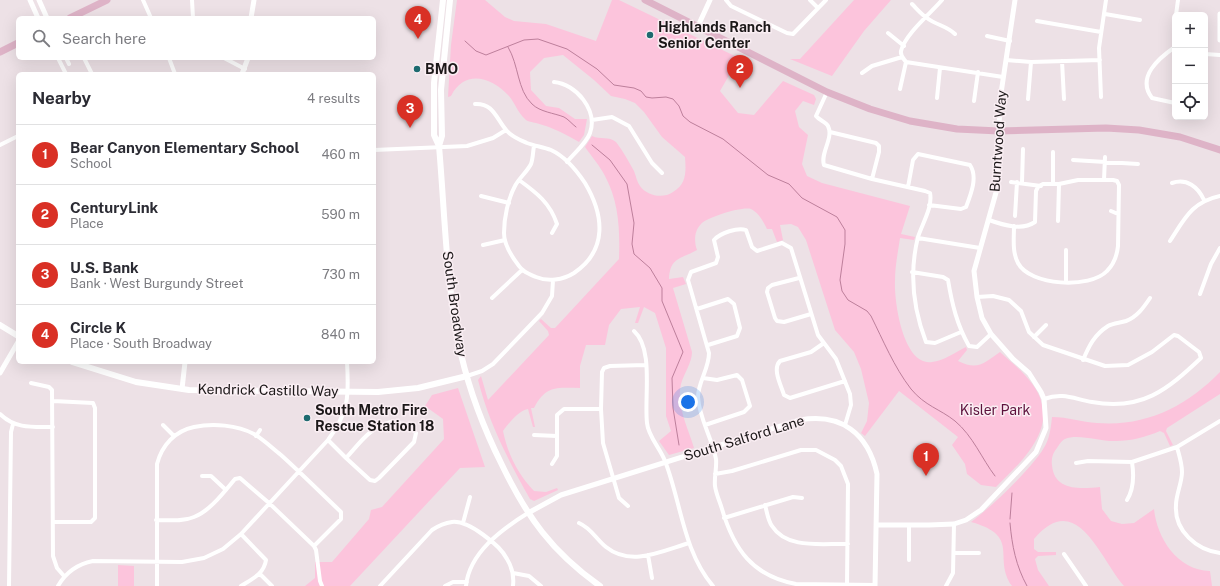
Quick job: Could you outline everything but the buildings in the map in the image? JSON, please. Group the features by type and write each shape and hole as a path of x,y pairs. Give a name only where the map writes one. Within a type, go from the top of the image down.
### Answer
{"main road":[{"path":"74,16 107,0"},
{"name":"South Broadway","path":"443,0 434,83 434,135 439,146 453,308 467,376 485,431 528,513 558,552 600,586"},
{"name":"South Broadway","path":"439,146 442,136 441,90 450,0"},
{"path":"645,0 827,92 870,109 910,121 957,129 999,131 1122,128 1180,137 1219,147"},
{"path":"0,52 16,44"},
{"path":"0,325 16,335"},
{"name":"Kendrick Castillo Way","path":"78,364 136,382 182,389 348,391 405,390 467,376"}],"street":[{"path":"30,0 37,16"},
{"path":"38,0 46,16"},
{"path":"142,0 150,16"},
{"path":"192,0 193,16"},
{"path":"249,0 252,6"},
{"path":"252,16 252,6 254,0"},
{"path":"698,26 710,0"},
{"path":"726,0 731,6 787,33 793,34 799,30 826,0"},
{"path":"810,0 818,8"},
{"path":"900,89 906,62 901,52 909,36 942,0"},
{"name":"Burntwood Way","path":"877,525 954,524 966,520 981,510 1036,452 1046,428 1044,399 1029,373 1010,356 992,334 982,318 977,297 974,271 997,189 1000,100 1015,0"},
{"path":"1101,97 1101,32 1106,0"},
{"path":"1176,12 1178,0"},
{"path":"912,4 926,18 939,25 949,28 955,34"},
{"path":"1105,14 1140,20"},
{"path":"1220,14 1220,40"},
{"path":"1037,21 1101,32"},
{"path":"888,33 904,46"},
{"path":"987,36 1010,41"},
{"path":"1172,102 1152,98 1148,94 1148,79 1153,65 1158,59 1174,48"},
{"path":"1208,54 1220,55"},
{"path":"862,73 872,66 902,56"},
{"path":"59,60 65,72"},
{"path":"67,60 69,64"},
{"path":"85,60 91,72"},
{"path":"170,60 174,72"},
{"path":"227,60 244,71 247,60"},
{"path":"1006,60 1031,62 1100,60"},
{"path":"1062,61 1064,99"},
{"path":"906,62 1003,77"},
{"path":"1028,99 1031,62"},
{"path":"937,98 940,68"},
{"path":"974,101 978,72"},
{"path":"554,82 565,83 576,91 589,110 592,120 590,132 587,138 567,162"},
{"path":"827,92 816,116 828,125 830,132 822,160 824,165 872,180 908,187 930,194 929,205 918,238 912,272 915,306 926,342 930,344 935,343 961,332"},
{"path":"474,104 482,104 492,108 506,130 518,139 534,146 551,150 567,162 579,174 593,197 599,216 600,236 595,254 585,266 569,276 553,280 540,278 522,270 511,255 504,240 505,218 509,203 515,187 531,164 534,146"},
{"path":"592,120 612,118 628,126 652,163 662,174"},
{"path":"376,150 474,144 493,138 506,130"},
{"path":"830,132 876,143 879,146 879,152 872,180"},
{"path":"0,144 16,137"},
{"path":"1022,182 1023,149"},
{"path":"1053,152 1053,184"},
{"path":"908,187 913,160 918,154 970,164 974,170 973,186 966,207 961,209 929,205"},
{"path":"1073,160 1105,159 1138,164"},
{"path":"1104,180 1105,159"},
{"path":"519,180 542,197 553,212 557,224 552,233"},
{"path":"1011,182 1022,182 1041,186 1078,180 1117,181 1118,246 1113,264 1107,272 1086,282 1048,281 1034,278 1024,271 1015,261 1014,226"},
{"path":"1172,183 1178,180 1186,182 1199,191 1204,200"},
{"path":"1015,216 1017,182"},
{"path":"1058,221 1059,184"},
{"path":"989,220 1014,226 1029,226 1035,222 1036,191 1041,186"},
{"path":"481,196 509,203"},
{"path":"1170,241 1186,216 1204,200 1220,196"},
{"path":"1111,212 1118,214"},
{"path":"845,426 851,405 845,381 836,359 818,335 799,278 791,248 785,243 757,251 752,247 746,230 742,228 718,235 714,240 718,257 716,263 688,275 688,280 708,345 709,362 699,389 698,398 716,459 715,486 724,518 735,544 748,560 766,574 784,582 796,584 875,586"},
{"path":"918,238 980,248"},
{"path":"483,245 504,240"},
{"path":"1200,294 1211,264 1220,248"},
{"path":"1066,250 1066,282"},
{"path":"492,298 522,270"},
{"path":"912,272 943,277 948,280 953,307 961,332 969,346 974,348 992,334"},
{"path":"799,278 772,285 768,288 767,292 775,318 777,321 784,322 811,314"},
{"path":"467,376 482,371 493,364 542,313 552,296 553,280"},
{"path":"977,297 994,296 1009,300 1021,311 1029,332 1043,345 1083,360 1105,366 1128,365 1152,352 1174,335 1178,336 1200,352 1200,358 1175,383 1147,399 1131,404 1114,405 1093,403 1064,395 1055,395 1044,399"},
{"path":"1083,360 1090,344 1104,329 1109,325 1127,321 1135,316 1150,298"},
{"path":"697,309 728,299 734,304 740,328 736,336 708,345"},
{"path":"1034,337 1046,325"},
{"path":"1100,325 1104,329"},
{"path":"634,331 640,337 645,350 647,424 666,462 689,542 708,580 713,586"},
{"path":"824,343 811,352 780,361 777,364 776,370 784,395 790,398 845,381"},
{"path":"0,373 16,345"},
{"path":"182,389 185,364"},
{"path":"58,586 64,576 84,563 93,561 182,562 204,558 223,549 241,534 328,440 339,424 346,403 348,391 347,364"},
{"path":"628,506 619,498 603,443 601,409 602,372 604,368 610,366 645,365"},
{"path":"703,378 717,380 737,375 742,380 750,406 744,412 705,425"},
{"path":"32,383 49,387 52,390 53,556 57,568 64,576"},
{"path":"53,401 93,403 95,414 95,518 91,522 53,522"},
{"path":"552,464 557,456 557,415 564,409 601,409"},
{"path":"0,414 13,424 28,427 52,427"},
{"name":"South Salford Lane","path":"528,513 561,495 800,420 821,418 845,426 865,442 874,462 877,474 875,586"},
{"path":"328,440 346,458 370,480 374,481 414,442 416,433 410,427 400,423 382,424 370,431 346,458"},
{"path":"9,586 10,432 13,424"},
{"path":"1076,463 1088,461 1132,462 1177,448 1219,424"},
{"path":"163,425 174,436"},
{"path":"157,586 157,464 162,451 174,436 180,432 199,426 235,428 256,436 298,471 341,512 341,520 314,546"},
{"path":"256,436 260,430"},
{"path":"534,435 557,436"},
{"path":"1177,448 1182,473 1175,507 1183,532 1194,543 1209,551 1220,553"},
{"path":"715,474 732,471 800,450 816,450 835,460 841,466 848,484 847,585"},
{"path":"1127,500 1131,493 1133,471 1132,462"},
{"path":"202,476 211,476 226,490"},
{"path":"156,520 183,520 194,517 204,512 235,479 240,478 269,503 314,546 322,586"},
{"path":"464,523 470,497"},
{"path":"724,518 793,497 802,498"},
{"path":"765,505 772,526 788,539 802,543 848,544"},
{"path":"445,586 452,582 466,584 476,559 490,541 515,521 528,513"},
{"path":"380,586 432,530 440,525 453,522 464,523 479,531 507,558 513,573 513,586"},
{"path":"579,523 586,526 605,546 615,553 632,558 648,555 689,542"},
{"path":"946,586 953,573 954,524"},
{"path":"909,525 909,560"},
{"path":"241,534 266,560 265,567 260,574 241,586"},
{"path":"954,553 979,553"},
{"path":"1064,554 1086,586"},
{"path":"648,555 652,578"},
{"path":"513,573 529,576 541,586"},
{"path":"260,574 272,586"}],"green space":[{"name":"Kisler Park","path":"457,0 485,0 505,17 514,21 546,24 596,41 612,0 619,0 739,58 720,91 738,113 754,115 783,81 814,95 816,99 814,105 803,101 795,111 799,127 808,135 802,164 807,176 822,183 910,206 901,234 915,237 914,240 900,238 895,281 896,303 902,330 907,343 914,354 922,360 932,362 936,361 966,347 967,350 958,361 965,364 980,364 1000,352 1017,367 1033,385 1041,400 1043,414 1041,428 1036,441 1027,454 996,487 981,485 967,474 965,464 952,445 958,437 899,391 865,436 861,433 867,421 869,403 861,369 854,352 835,330 806,240 798,227 791,224 780,225 783,240 777,242 772,229 767,229 759,215 747,208 717,215 701,224 695,237 697,250 677,260 672,266 670,272 669,279 683,277 686,284 673,288 692,352 691,360 681,384 680,400 683,416 694,448 669,455 659,441 671,431 666,416 666,348 655,313 644,307 638,323 635,323 640,307 621,309 609,325 605,345 586,345 580,366 580,388 553,389 543,395 534,408 531,408 535,427 533,427 528,409 517,415 503,431 514,464 534,491 546,492 557,488 558,490 534,501 530,499 493,426 478,380 481,376 488,400 549,335 548,331 539,321 541,319 551,328 555,328 619,259 618,216 610,186 603,172 585,147 592,136 610,139 616,142 634,171 640,186 647,192 655,195 660,196 669,194 678,189 685,177 685,157 662,137 644,112 635,103 611,96 563,55 544,58 530,72 531,90 546,106 559,108 575,119 587,119 584,135 579,142 553,129 526,120 520,114 509,96 502,89 486,81 471,79 463,82 457,87 451,96 448,97 451,45"},
{"path":"854,0 891,0 864,31 832,76 790,59 800,59"},
{"path":"1220,372 1220,394 1167,428 1166,431 1173,445 1170,446 1164,433 1160,431 1122,441 1070,437 1061,443 1053,454 1052,460 1054,473 1058,480 1063,484 1077,488 1100,487 1102,509 1111,521 1122,524 1134,523 1154,509 1159,531 1164,541 1179,559 1188,565 1198,569 1210,571 1212,586 1124,586 1086,533 1075,524 1063,521 1049,525 1034,539 1034,549 1038,552 1056,552 1056,555 1038,556 1035,559 1038,570 1049,586 1012,586 1004,566 1001,541 996,534 987,528 971,522 1012,486 1041,453 1048,438 1052,417 1097,423 1132,422 1149,418 1180,404 1194,395"},
{"path":"458,388 485,467 460,468 350,586 305,586 315,578 315,562 332,562 369,519 371,510 382,507 444,439 443,419 425,406 432,395"},
{"path":"118,565 134,566 134,586 118,586"}],"waterway":[{"path":"465,41 476,51 486,55 524,40 538,39 567,49 597,69 614,85 634,88 641,91 646,97 666,97 673,99 679,106 683,116 690,122 723,139 768,175 789,184 802,198 837,217 845,230 845,244 840,280 842,291 848,300 867,311 871,316 894,363 911,389 916,395 955,421 961,427 995,476"},
{"path":"508,47 512,54 523,92 532,104 543,111 564,117 576,127"},
{"path":"592,145 610,160 627,184 634,223 632,244 634,254 650,268 662,288 662,301 683,352 672,378 673,408 679,445"},
{"path":"1010,519 1012,493"},
{"path":"1010,523 1015,556 1027,586"}],"place":[{"name":"Highlands Ranch Senior Center","path":"650,35"},
{"name":"Circle K","path":"418,39"},
{"name":"BMO","path":"417,69"},
{"name":"CenturyLink","path":"740,88"},
{"name":"U.S. Bank","path":"410,128"},
{"name":"South Metro Fire Rescue Station 18","path":"307,418"},
{"name":"Bear Canyon Elementary School","path":"926,476"}]}
